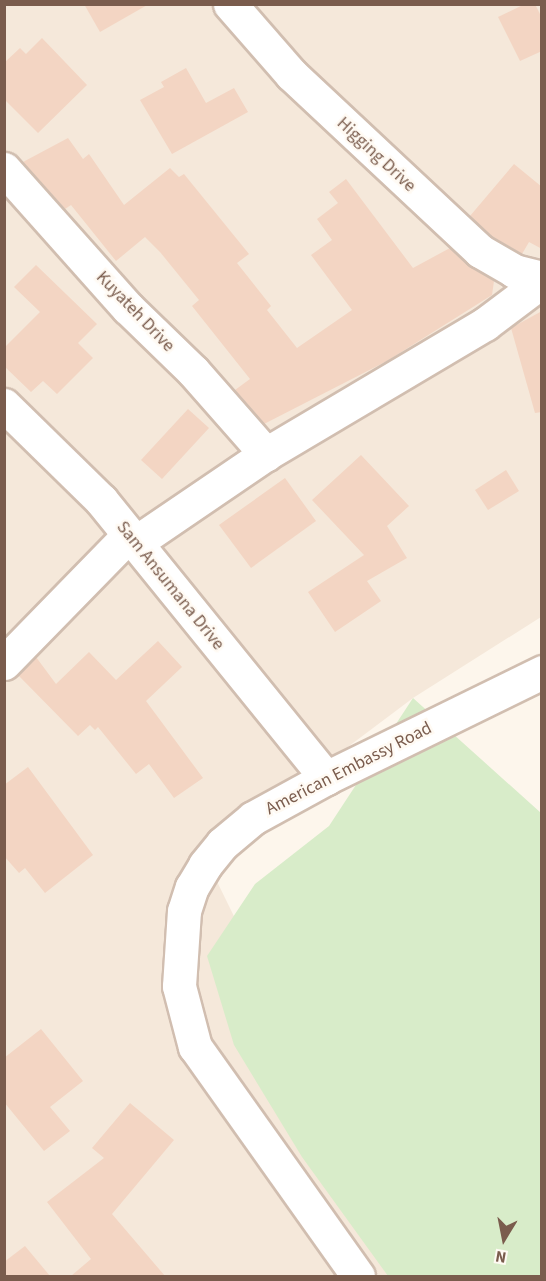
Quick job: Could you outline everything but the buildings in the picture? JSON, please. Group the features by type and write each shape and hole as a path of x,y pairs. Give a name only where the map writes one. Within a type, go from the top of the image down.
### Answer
{"street":[{"name":"Higging Drive","path":"230,4 291,74 480,251 514,271 542,280"},
{"name":"Kuyateh Drive","path":"4,169 128,308 193,371 266,454"},
{"path":"4,663 132,539 266,454 485,324 542,280"},
{"name":"Sam Ansumana Drive","path":"4,405 101,500 326,777"},
{"name":"American Embassy Road","path":"358,1276 195,1047 179,986 184,911 192,887 205,865 222,844 254,818 326,777 538,679"}],"shaded area":[{"path":"5,5 541,5 541,617 413,698 204,855 410,1276 5,1276"}],"green space":[{"path":"413,698 541,813 541,1276 388,1276 302,1157 234,1045 207,956 255,884 329,826"}]}
